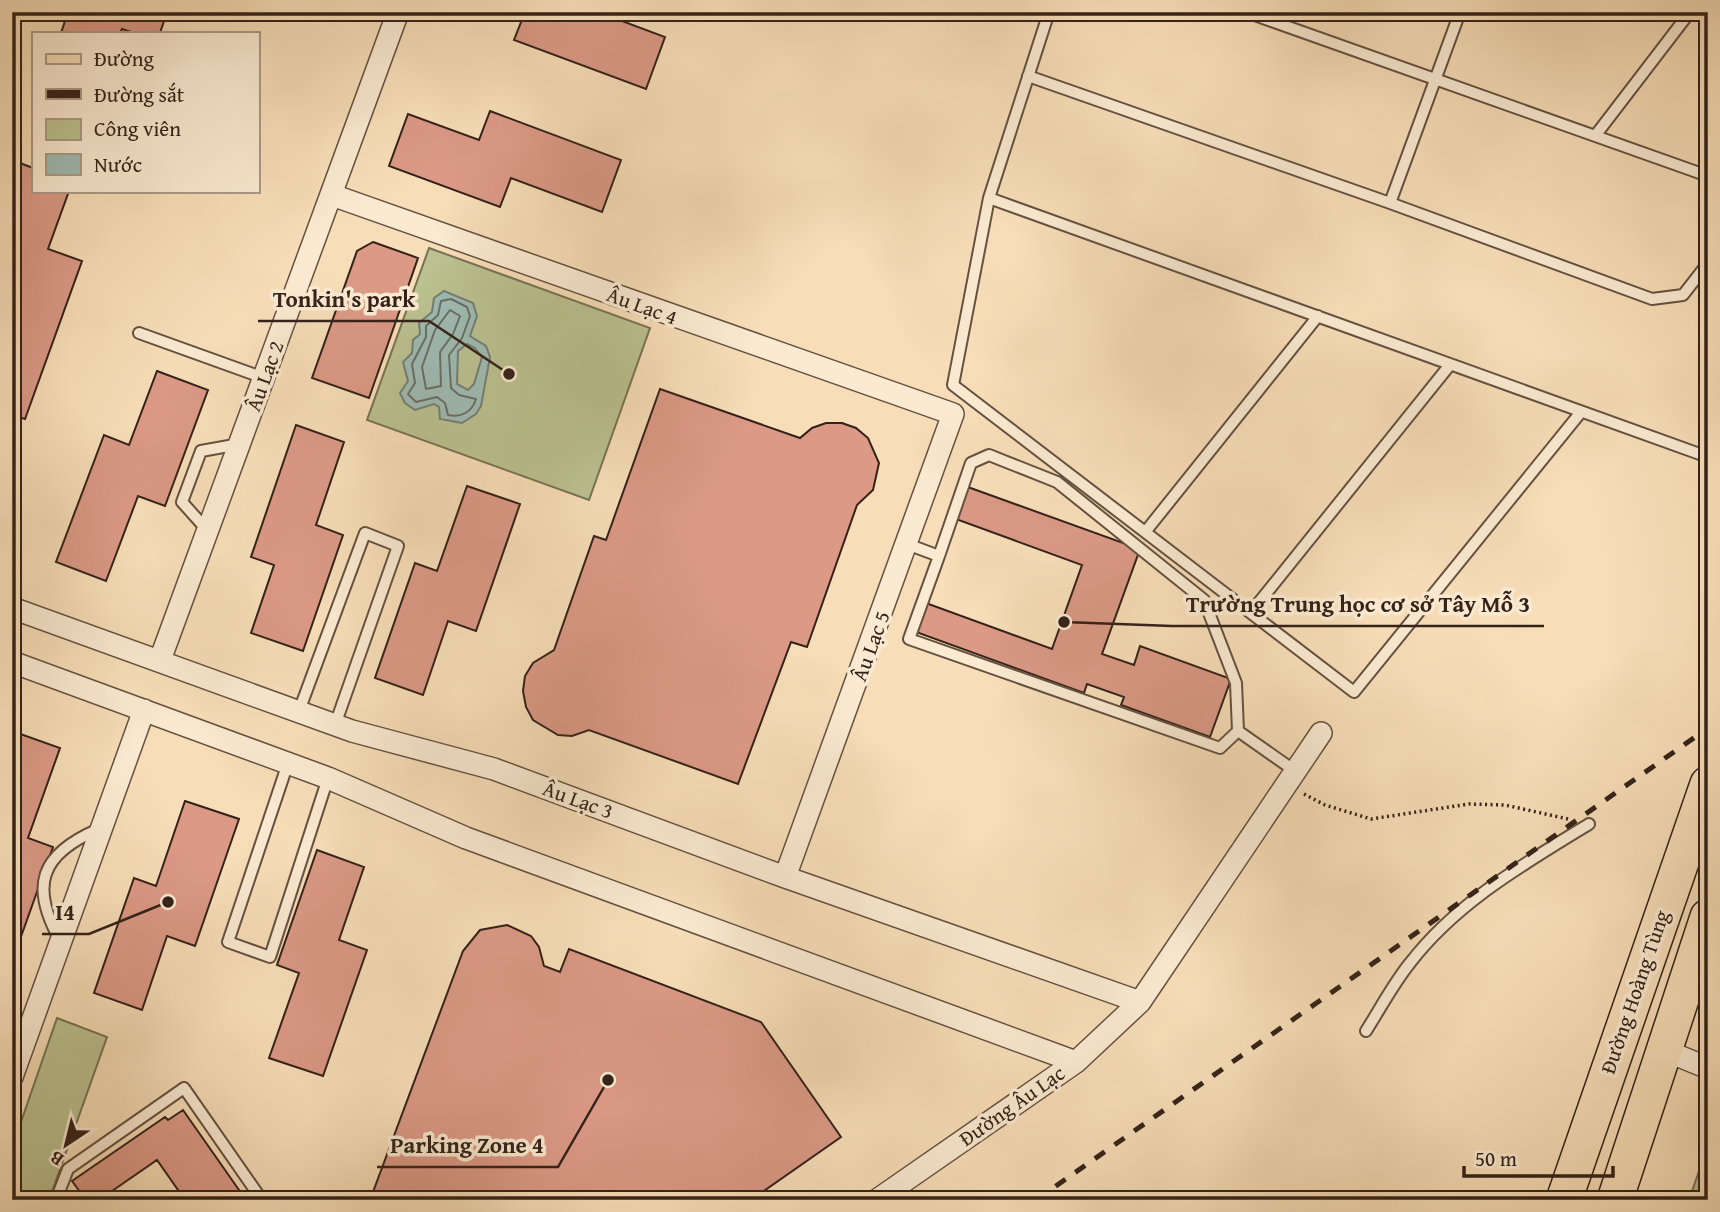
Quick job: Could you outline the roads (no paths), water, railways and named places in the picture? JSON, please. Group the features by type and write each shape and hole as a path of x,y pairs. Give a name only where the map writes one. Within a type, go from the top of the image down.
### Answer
{"main road":[{"name":"Đường Hoàng Tùng","path":"1564,1200 1708,784"},
{"path":"1615,1200 1708,917"}],"street":[{"name":"Âu Lạc 2","path":"160,660 398,12"},
{"name":"Âu Lạc 4","path":"332,195 953,414"},
{"name":"Âu Lạc 5","path":"785,877 953,414"},
{"name":"Âu Lạc 3","path":"12,608 335,725 494,769 785,877 1140,1002"},
{"path":"12,662 328,778 466,838 1076,1062"},
{"path":"12,1077 144,710"},
{"name":"Đường Âu Lạc","path":"877,1200 1076,1062 1140,1002 1291,784 1321,733"},
{"path":"1664,1050 1708,1068"}],"lane":[{"path":"1049,12 989,198 953,385 1252,611 1354,692 1581,412"},
{"path":"1246,12 1708,176"},
{"path":"1390,204 1460,12"},
{"path":"1595,136 1690,12"},
{"path":"1028,75 1652,299 1683,295 1708,263"},
{"path":"989,198 1449,366 1708,457"},
{"path":"1146,531 1318,316"},
{"path":"139,333 264,379"},
{"path":"1252,611 1449,366"},
{"path":"208,531 182,502 201,451 240,444"},
{"path":"1238,731 1220,748 909,639 971,463 989,455 1057,482 1204,600 1236,683 1238,731 1291,784"},
{"path":"299,712 365,533 398,546 335,725"},
{"path":"907,544 939,556"},
{"path":"288,763 228,942 270,957 328,778"},
{"path":"1366,1031 1410,962 1450,921 1493,883 1589,824"},
{"path":"61,942 43,906 45,881 51,865 65,846 102,828"},
{"path":"56,1200 68,1169 184,1088 262,1200"}],"water":[{"path":"444,291 473,303 477,316 470,336 486,346 490,357 481,406 476,414 462,423 440,419 439,407 434,404 415,410 405,403 400,393 408,381 403,362 412,353 413,340 420,334 419,323 432,312 434,298","holes":["467,344 475,348 482,357 474,384 468,390 457,384 458,351"]}],"railway":[{"path":"1036,1200 1708,728"}],"place":[{"name":"Tonkin's park","path":"509,374"},
{"name":"Trường Trung học cơ sở Tây Mỗ 3","path":"1064,622"},
{"name":"I4","path":"168,902"},
{"name":"Parking Zone 4","path":"608,1080"}]}
